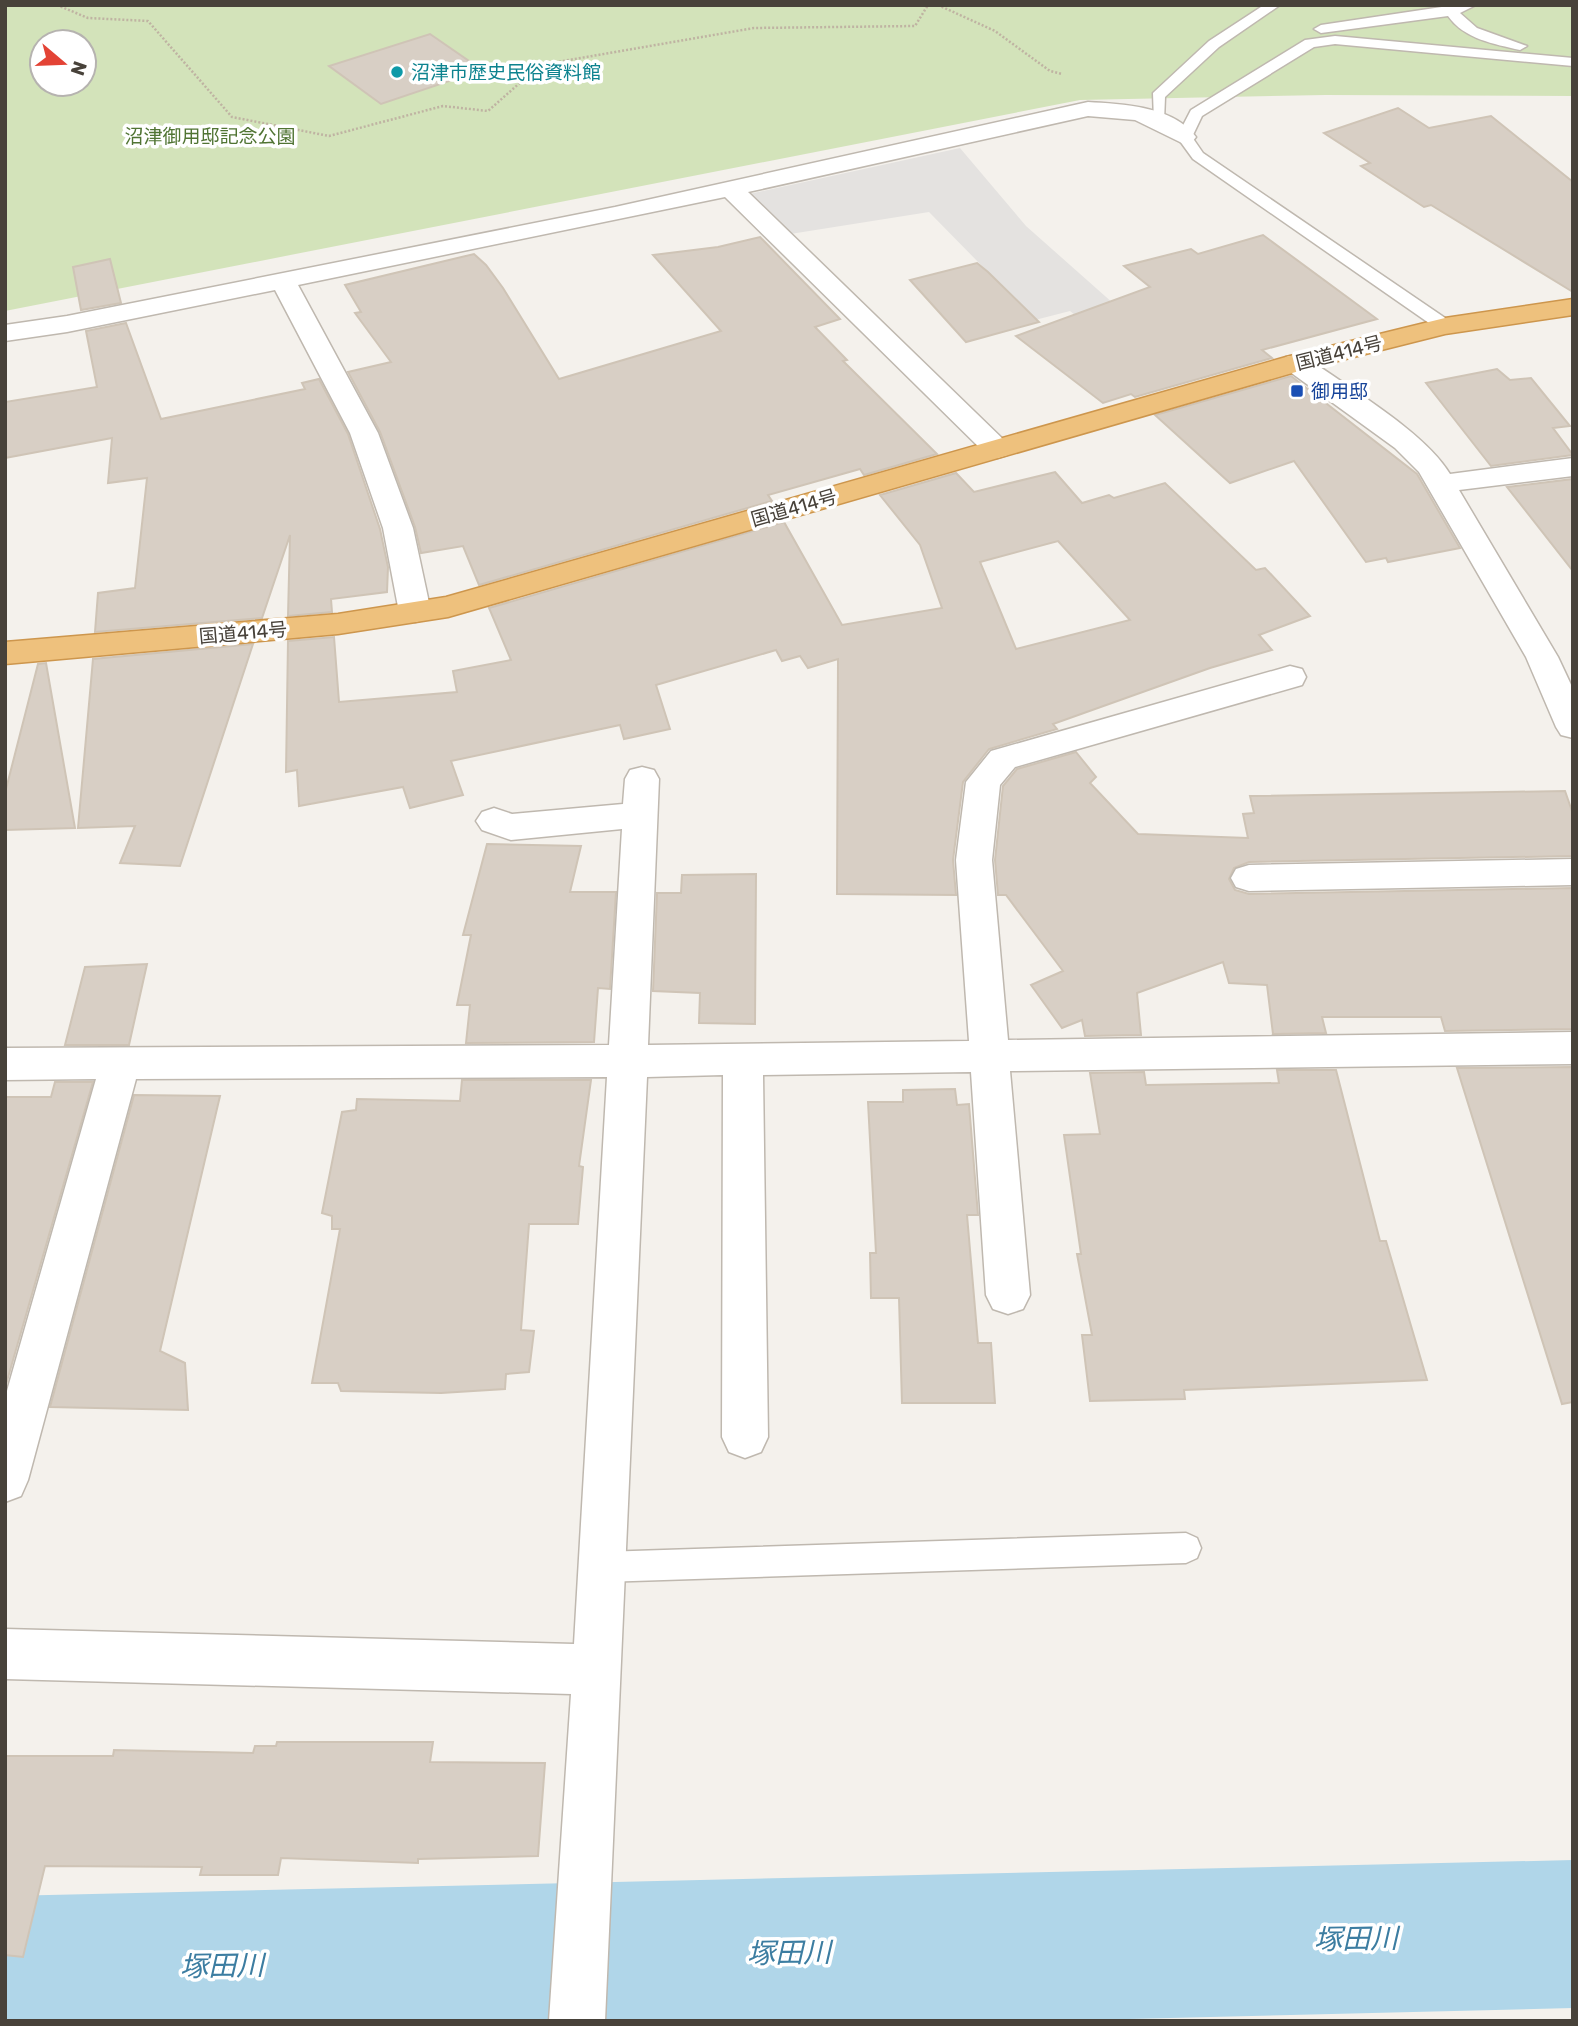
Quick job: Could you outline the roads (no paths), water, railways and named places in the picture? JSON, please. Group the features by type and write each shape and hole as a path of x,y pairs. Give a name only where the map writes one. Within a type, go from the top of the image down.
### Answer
{"highway":[{"name":"国道414号","path":"5,653 338,624 447,607 1296,363 1445,326 1573,307"}],"street":[{"path":"5,333 283,281 730,188 1088,109 1129,111 1158,118 1184,137"},
{"path":"730,188 997,449"},
{"path":"283,281 364,433 398,528 415,612"},
{"path":"1296,363 1405,442 1431,467 1542,657 1573,727"},
{"path":"1440,484 1573,467"},
{"path":"1008,1295 974,860 983,782 1003,759 1290,677"},
{"path":"494,821 511,827 641,797 588,1860 577,2021"},
{"path":"1249,877 1573,872"},
{"path":"5,1064 743,1060 1573,1048"},
{"path":"743,1060 745,1437"},
{"path":"5,1480 120,1064"},
{"path":"5,1654 597,1670"}],"lane":[{"path":"1158,118 1158,96 1214,44 1273,5"},
{"path":"1445,326 1198,156 1184,137 1196,113 1310,43 1321,29 1452,11 1469,5"},
{"path":"1452,11 1460,25 1482,35 1573,61"},
{"path":"1310,43 1335,40 1573,61"},
{"path":"602,1567 1186,1548"}],"waterway":[{"name":"塚田川","path":"5,1971 1573,1934"}],"place":[{"name":"沼津市歴史民俗資料館","path":"397,72"},
{"name":"御用邸","path":"1297,391"}],"park label":[{"name":"沼津御用邸記念公園","path":"210,136"}]}
